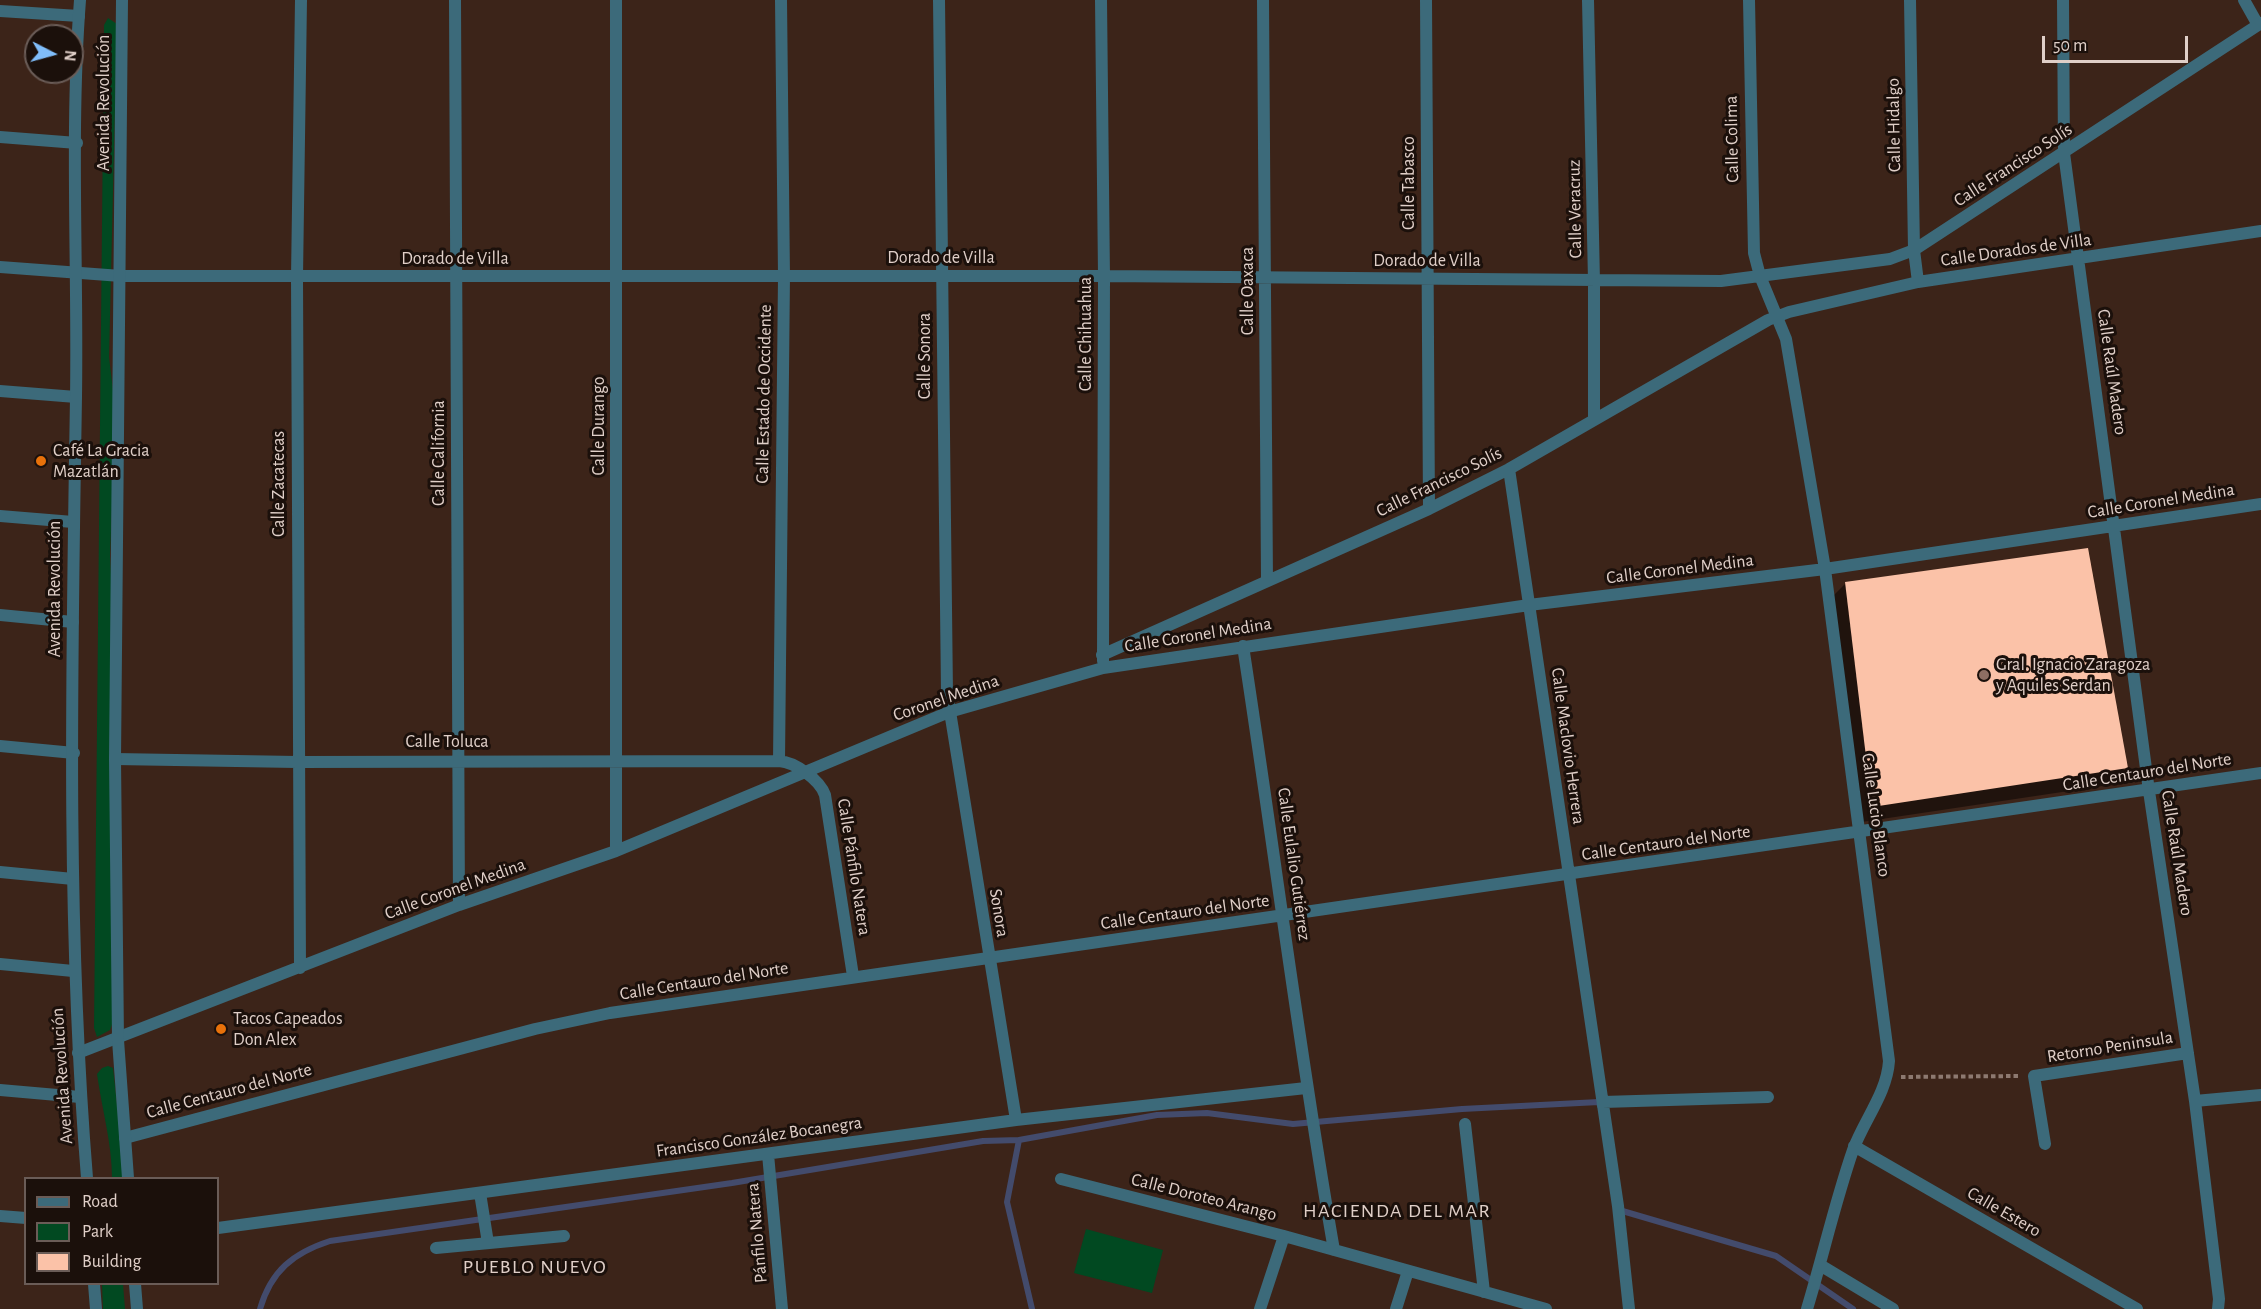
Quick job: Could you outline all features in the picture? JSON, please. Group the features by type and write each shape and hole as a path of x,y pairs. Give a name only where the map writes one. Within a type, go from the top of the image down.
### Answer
{"street":[{"name":"Avenida Revolución","path":"80,0 73,622 73,879 74,970 80,1097 87,1177"},
{"name":"Avenida Revolución","path":"122,0 115,759 118,1040 128,1177"},
{"name":"Calle Zacatecas","path":"300,968 297,762 297,277 301,0"},
{"name":"Calle California","path":"455,0 459,905"},
{"name":"Calle Durango","path":"616,0 618,277 616,851"},
{"name":"Calle Estado de Occidente","path":"779,761 784,276 781,0"},
{"name":"Calle Sonora","path":"939,0 946,666 949,712"},
{"name":"Calle Chihuahua","path":"1101,0 1104,276 1103,668"},
{"name":"Calle Oaxaca","path":"1263,0 1267,581"},
{"name":"Calle Tabasco","path":"1426,0 1429,509"},
{"name":"Calle Veracruz","path":"1588,0 1594,280 1594,418"},
{"name":"Calle Colima","path":"1749,0 1752,231 1760,276 1778,316"},
{"name":"Calle Hidalgo","path":"1910,0 1914,250 1918,282"},
{"name":"Calle Raúl Madero","path":"2063,0 2064,153 2149,791 2195,1101 2219,1299 2218,1309"},
{"path":"2244,0 2260,23"},
{"path":"0,10 79,16"},
{"name":"Calle Francisco Solís","path":"1760,276 1890,259 1914,250 2260,23"},
{"path":"0,137 77,143"},
{"name":"Calle Dorados de Villa","path":"1778,316 1918,282 2261,231"},
{"name":"Dorado de Villa","path":"0,267 121,276 456,278 1104,276 1721,281 1760,276"},
{"name":"Calle Francisco Solís","path":"1102,655 1429,509 1509,469 1594,418 1778,316"},
{"name":"Calle Lucio Blanco","path":"1778,316 1786,339 1825,569 1888,1040 1888,1078 1854,1146 1809,1308"},
{"path":"0,391 76,397"},
{"name":"Calle Maclovio Herrera","path":"1509,469 1618,1206 1629,1309"},
{"name":"Calle Coronel Medina","path":"1103,668 1529,605 1825,569 2261,504"},
{"path":"0,516 74,522"},
{"path":"0,615 73,622"},
{"name":"Calle Eulalio Gutiérrez","path":"1243,646 1284,915 1307,1094 1334,1250"},
{"name":"Coronel Medina","path":"803,773 949,712 1103,668"},
{"name":"Sonora","path":"949,712 1016,1120"},
{"path":"0,747 74,753"},
{"name":"Calle Toluca","path":"115,759 297,762 779,761"},
{"path":"779,761 786,761 803,773"},
{"name":"Calle Coronel Medina","path":"78,1053 118,1040 459,905 616,851 803,773"},
{"name":"Calle Pánfilo Natera","path":"803,773 819,783 825,795 853,976"},
{"name":"Calle Centauro del Norte","path":"125,1137 534,1029 672,1003 1860,833 2261,773"},
{"path":"0,872 73,879"},
{"path":"0,964 74,970"},
{"name":"Retorno Peninsula","path":"2045,1144 2034,1076 2188,1053"},
{"path":"0,1090 80,1097"},
{"name":"Francisco González Bocanegra","path":"219,1228 1016,1120 1307,1094"},
{"path":"2195,1101 2261,1095"},
{"path":"1603,1102 1768,1097"},
{"path":"1465,1124 1484,1292"},
{"name":"Calle Estero","path":"1854,1146 2137,1309"},
{"name":"Pánfilo Natera","path":"768,1154 782,1309"},
{"name":"Calle Doroteo Arango","path":"1061,1179 1284,1236 1537,1308"},
{"path":"480,1192 488,1243"},
{"path":"0,1215 24,1218"},
{"path":"436,1248 564,1236"},
{"path":"1260,1309 1284,1236"},
{"path":"1820,1264 1893,1309"},
{"path":"1396,1309 1408,1271"},
{"path":"94,1285 96,1309"},
{"path":"135,1285 137,1309"}],"path":[{"path":"1888,1078 2034,1076"}],"green space":[{"path":"108,18 117,24 109,357 116,416 110,555 113,1022 110,1030 97,1037 94,1028 104,25"},
{"path":"108,1066 113,1068 125,1177 112,1177 109,1139 97,1074 102,1068"},
{"path":"1086,1229 1163,1250 1152,1293 1074,1273"},
{"path":"102,1285 123,1285 125,1309 103,1309"}],"building":[{"name":"Gral. Ignacio Zaragoza y Aquiles Serdan","path":"2088,548 2128,768 1872,807 1845,582"}],"waterway":[{"path":"1032,1309 1007,1202 1019,1140 1157,1115 1207,1113 1293,1124 1462,1109 1599,1102 1600,1106"},
{"path":"260,1309 270,1284 285,1265 305,1251 330,1241 732,1183 983,1141 1019,1140"},
{"path":"1619,1210 1776,1256 1853,1309"}],"place":[{"name":"Café La Gracia Mazatlán","path":"41,461"},
{"name":"Gral. Ignacio Zaragoza y Aquiles Serdan","path":"1984,675"},
{"name":"Tacos Capeados Don Alex","path":"221,1029"}],"district":[{"name":"HACIENDA DEL MAR","path":"1397,1211"},
{"name":"PUEBLO NUEVO","path":"535,1267"}]}
